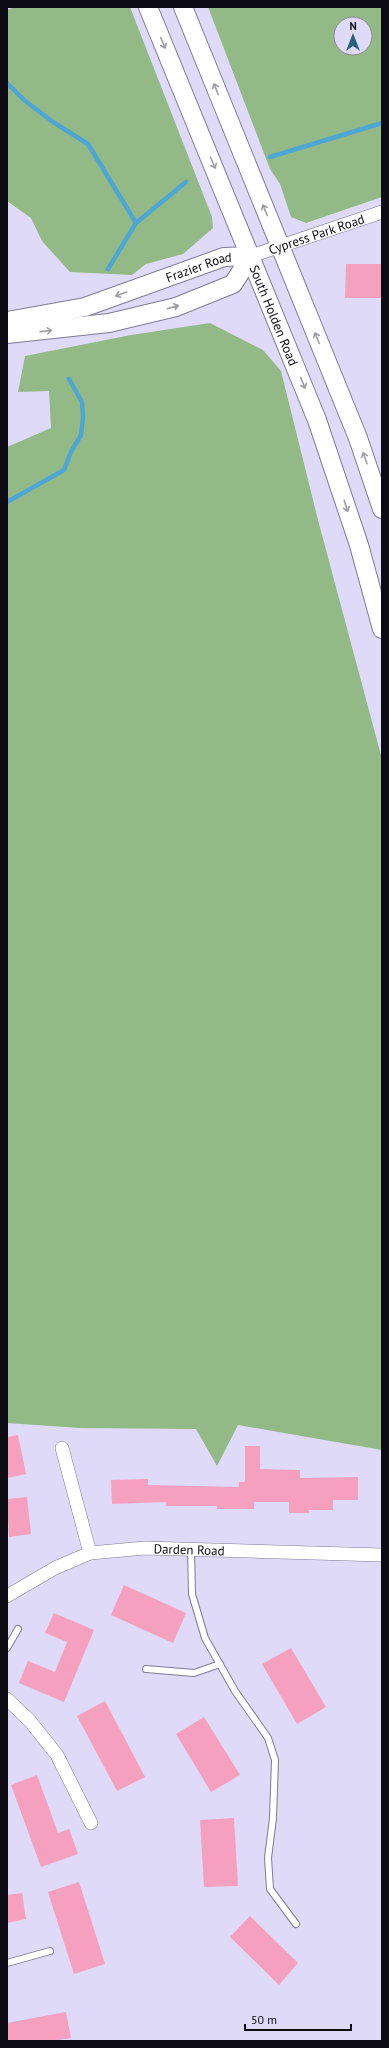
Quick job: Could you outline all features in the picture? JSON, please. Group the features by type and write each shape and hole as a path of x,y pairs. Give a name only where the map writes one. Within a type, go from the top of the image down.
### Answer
{"main road":[{"name":"South Holden Road","path":"148,7 318,420 359,545 382,629"},
{"path":"183,7 358,438 382,509"},
{"name":"Frazier Road","path":"7,321 86,307 224,257 251,256"},
{"name":"Frazier Road","path":"7,334 109,323 176,307 233,284 251,256"}],"street":[{"name":"Cypress Park Road","path":"251,256 382,212"},
{"path":"62,1448 90,1553"},
{"name":"Darden Road","path":"7,1596 55,1568 90,1553 145,1548 382,1555"},
{"path":"7,1700 30,1721 57,1755 91,1823"}],"lane":[{"path":"190,1549 192,1594 205,1638 235,1691 268,1738 275,1760 273,1818 268,1858 270,1889 296,1924"},
{"path":"7,1648 18,1629"},
{"path":"146,1669 194,1674 220,1664"},
{"path":"7,1963 50,1951"}],"green space":[{"path":"15,7 130,7 212,217 213,228 183,254 146,264 132,275 70,272 42,241 31,218 7,201 7,10"},
{"path":"208,7 382,7 382,197 306,223 291,217 280,184 270,169"},
{"path":"210,323 263,350 281,371 318,520 382,759 382,1450 238,1425 217,1466 196,1429 80,1428 7,1423 7,447 51,428 49,391 18,392 25,356 131,335"}],"building":[{"path":"346,264 382,264 382,298 345,298"},
{"path":"18,1435 26,1474 7,1478 7,1437"},
{"path":"245,1446 260,1446 260,1469 300,1470 300,1478 358,1477 358,1500 333,1500 333,1510 309,1510 309,1513 289,1513 289,1502 254,1502 254,1509 217,1509 217,1506 166,1506 166,1502 112,1504 111,1480 148,1479 148,1485 239,1487 239,1482 245,1482"},
{"path":"27,1497 31,1534 9,1537 7,1499"},
{"path":"124,1585 186,1613 173,1643 111,1615"},
{"path":"54,1613 94,1630 64,1702 19,1683 28,1661 55,1672 67,1642 45,1633"},
{"path":"291,1648 326,1707 297,1724 262,1664"},
{"path":"105,1701 145,1777 117,1791 77,1716"},
{"path":"204,1717 240,1775 211,1792 176,1734"},
{"path":"37,1775 58,1833 69,1829 78,1854 41,1867 11,1785"},
{"path":"234,1818 238,1886 204,1887 200,1820"},
{"path":"79,1882 105,1964 74,1974 48,1892"},
{"path":"22,1893 26,1919 7,1923 7,1895"},
{"path":"250,1916 298,1963 279,1985 230,1937"},
{"path":"66,2012 71,2038 52,2041 7,2041 7,2023"}],"waterway":[{"path":"7,83 24,100 53,122 88,144 136,223"},
{"path":"270,157 382,123"},
{"path":"108,269 136,223 186,182"},
{"path":"7,502 64,470 71,452 81,435 83,417 82,402 69,379"}]}
